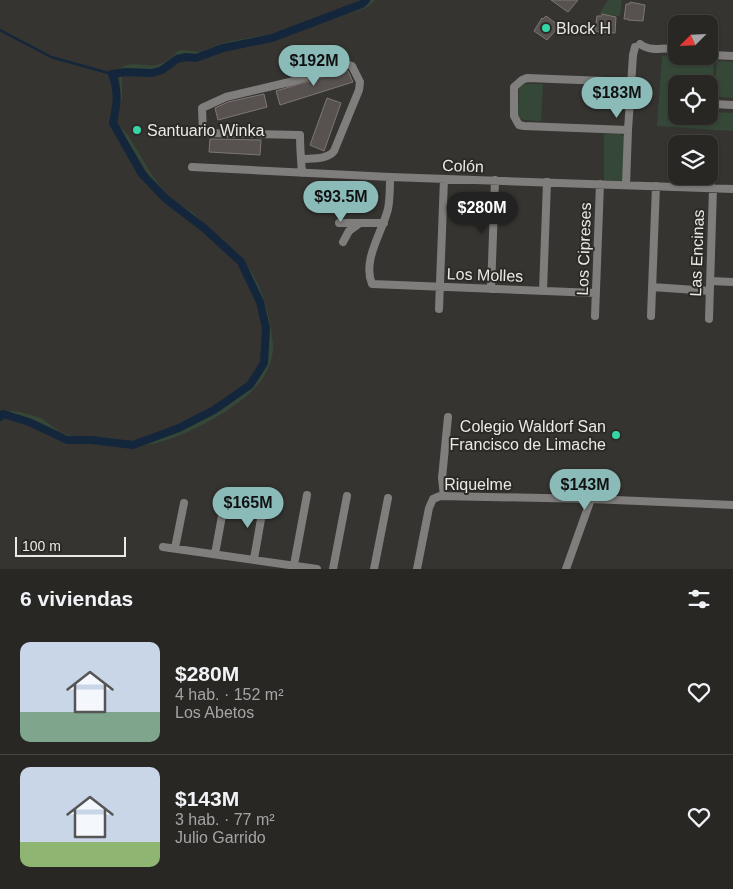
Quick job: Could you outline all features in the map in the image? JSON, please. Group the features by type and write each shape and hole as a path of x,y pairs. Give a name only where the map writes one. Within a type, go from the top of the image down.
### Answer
{"street":[{"path":"626,185 631,82 636,49 668,50"},
{"path":"718,55 733,56"},
{"path":"301,159 326,157 334,151 359,90 360,82 352,66 346,64 294,81 226,97 202,108 203,133 300,135 301,159 302,173"},
{"path":"628,130 518,125 514,116 514,87 527,78 631,82"},
{"path":"718,104 733,105"},
{"name":"Colón","path":"192,167 390,177 733,190"},
{"path":"339,223 384,223 388,206 390,177"},
{"path":"440,309 444,179"},
{"path":"491,289 495,180"},
{"path":"543,291 547,182"},
{"name":"Los Cipreses","path":"595,316 600,184"},
{"path":"651,316 656,186"},
{"name":"Las Encinas","path":"709,319 713,188"},
{"path":"343,242 349,231 360,223"},
{"name":"Los Molles","path":"384,223 370,261 372,284 596,293"},
{"path":"711,281 733,282"},
{"path":"652,287 710,291"},
{"path":"444,496 442,478 448,417"},
{"path":"294,565 307,494"},
{"path":"334,569 347,496"},
{"name":"Riquelme","path":"417,569 428,508 433,498 444,496 591,499 733,505"},
{"path":"374,569 388,498"},
{"path":"566,569 591,499"},
{"path":"254,559 264,502"},
{"path":"175,548 184,503"},
{"path":"215,554 224,505"},
{"path":"163,547 317,569"}],"green space":[{"path":"370,0 375,0 363,9 291,33 221,47 198,57 184,54 159,69 131,69 122,72 122,99 115,118 116,123 128,135 152,175 169,198 192,212 243,260 260,289 270,322 273,351 270,364 256,387 242,400 202,425 157,443 145,445 129,446 72,441 57,436 41,423 15,414 9,415 0,422 0,417 5,413 12,411 20,412 41,418 60,432 71,436 141,442 169,435 208,417 243,394 261,374 268,354 264,316 254,286 245,268 202,224 165,198 127,140 113,125 111,119 119,95 120,69 134,64 160,64 180,50 200,52 227,42 300,26 362,5"},
{"path":"608,0 622,0 620,16 599,14"},
{"path":"662,56 668,56 668,65 714,65 713,75 668,75 668,125 718,125 718,112 733,113 733,131 657,126"},
{"path":"718,61 733,62 733,98 718,96 718,75 716,75"},
{"path":"524,84 543,84 541,121 523,120 518,116 519,88"},
{"path":"619,133 625,140 624,179 622,181 604,180 604,134"}],"building":[{"path":"551,0 578,0 568,12"},
{"path":"630,2 645,5 643,21 624,19 626,4 630,4"},
{"path":"602,14 616,17 615,33 595,31 597,16 602,16"},
{"name":"Block H","path":"546,16 558,25 547,40 534,31 542,18"},
{"path":"346,70 353,82 280,105 276,91"},
{"path":"264,94 267,107 218,120 215,108 228,102"},
{"path":"327,98 341,103 324,151 310,145"},
{"path":"210,139 261,140 260,155 209,152"}],"waterway":[{"path":"0,417 3,414 29,422 67,440 91,440 133,445 179,428 214,410 250,385 264,363 266,328 260,302 241,262 204,228 166,199 142,174 113,123 117,98 112,74 126,72 152,73 162,70 177,59 186,57 196,58 223,48 272,38 362,4 366,0"},
{"path":"0,30 51,57 112,74"}],"place":[{"name":"Block H","path":"546,28"},
{"name":"Santuario Winka","path":"137,130"},
{"name":"Colegio Waldorf San Francisco de Limache","path":"616,435"}]}
